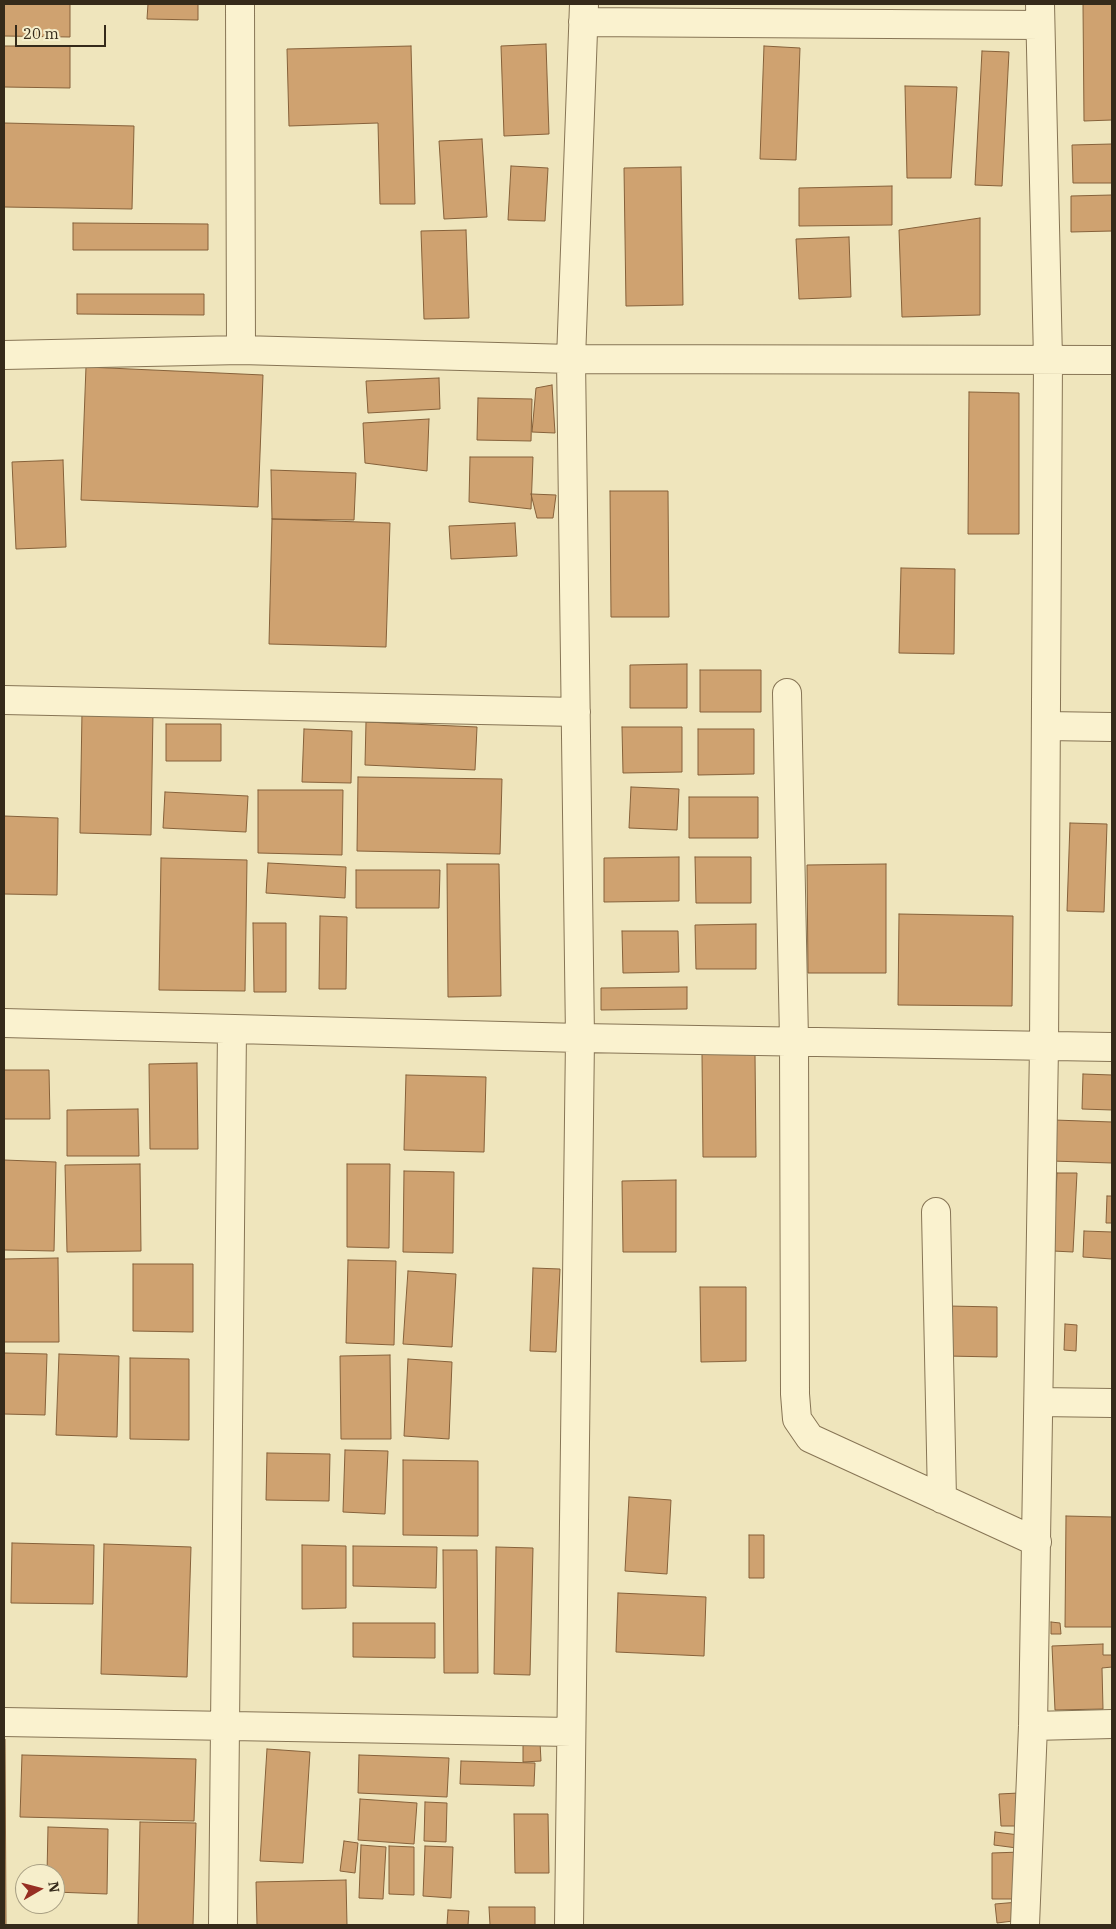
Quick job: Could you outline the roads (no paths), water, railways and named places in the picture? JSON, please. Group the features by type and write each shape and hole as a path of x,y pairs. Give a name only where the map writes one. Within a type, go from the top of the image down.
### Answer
{"street":[{"path":"240,4 241,350"},
{"path":"569,1925 580,1038 571,359 583,13 1040,14 1048,360 1044,1046 1037,1542 1033,1726 1025,1925"},
{"path":"4,355 241,350 571,359 1112,360"},
{"path":"787,693 794,1040 795,1394 797,1419 810,1438 1037,1542"},
{"path":"4,700 576,712"},
{"path":"1046,726 1112,727"},
{"path":"4,1023 580,1038 1112,1046"},
{"path":"223,1925 232,1029"},
{"path":"936,1212 942,1499"},
{"path":"1038,1402 1112,1403"},
{"path":"4,1722 571,1732"},
{"path":"1033,1726 1112,1724"}]}
